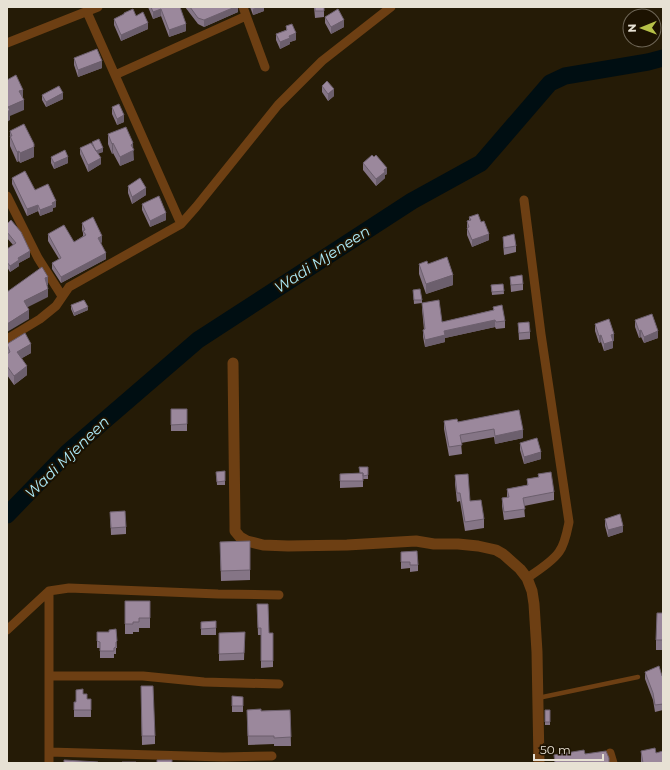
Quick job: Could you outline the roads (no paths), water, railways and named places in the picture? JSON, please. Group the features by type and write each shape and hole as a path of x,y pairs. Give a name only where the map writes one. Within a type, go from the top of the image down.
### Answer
{"street":[{"path":"7,43 98,7"},
{"path":"243,7 265,67"},
{"path":"7,339 40,319 56,306 69,288 181,224 278,105 322,61 391,7"},
{"path":"87,12 181,224"},
{"path":"115,75 246,16"},
{"path":"7,196 38,258 62,296"},
{"path":"524,200 541,334 569,522 567,534 559,552 540,569 526,578"},
{"path":"233,363 234,525 235,531 240,536 256,544 288,546 347,545 416,541 434,544 478,546 496,550 503,554 520,569 532,591 534,604 539,763"},
{"path":"7,630 49,591 69,588 218,594 279,594"},
{"path":"49,591 49,763"},
{"path":"49,676 143,676 204,682 278,684"},
{"path":"49,752 208,757 272,756"},
{"path":"610,753 613,763"}],"lane":[{"path":"538,698 638,677"}],"waterway":[{"name":"Wadi Mjeneen","path":"7,515 68,452 198,340 412,201 481,163 550,83 565,76 648,62 663,58"}]}
